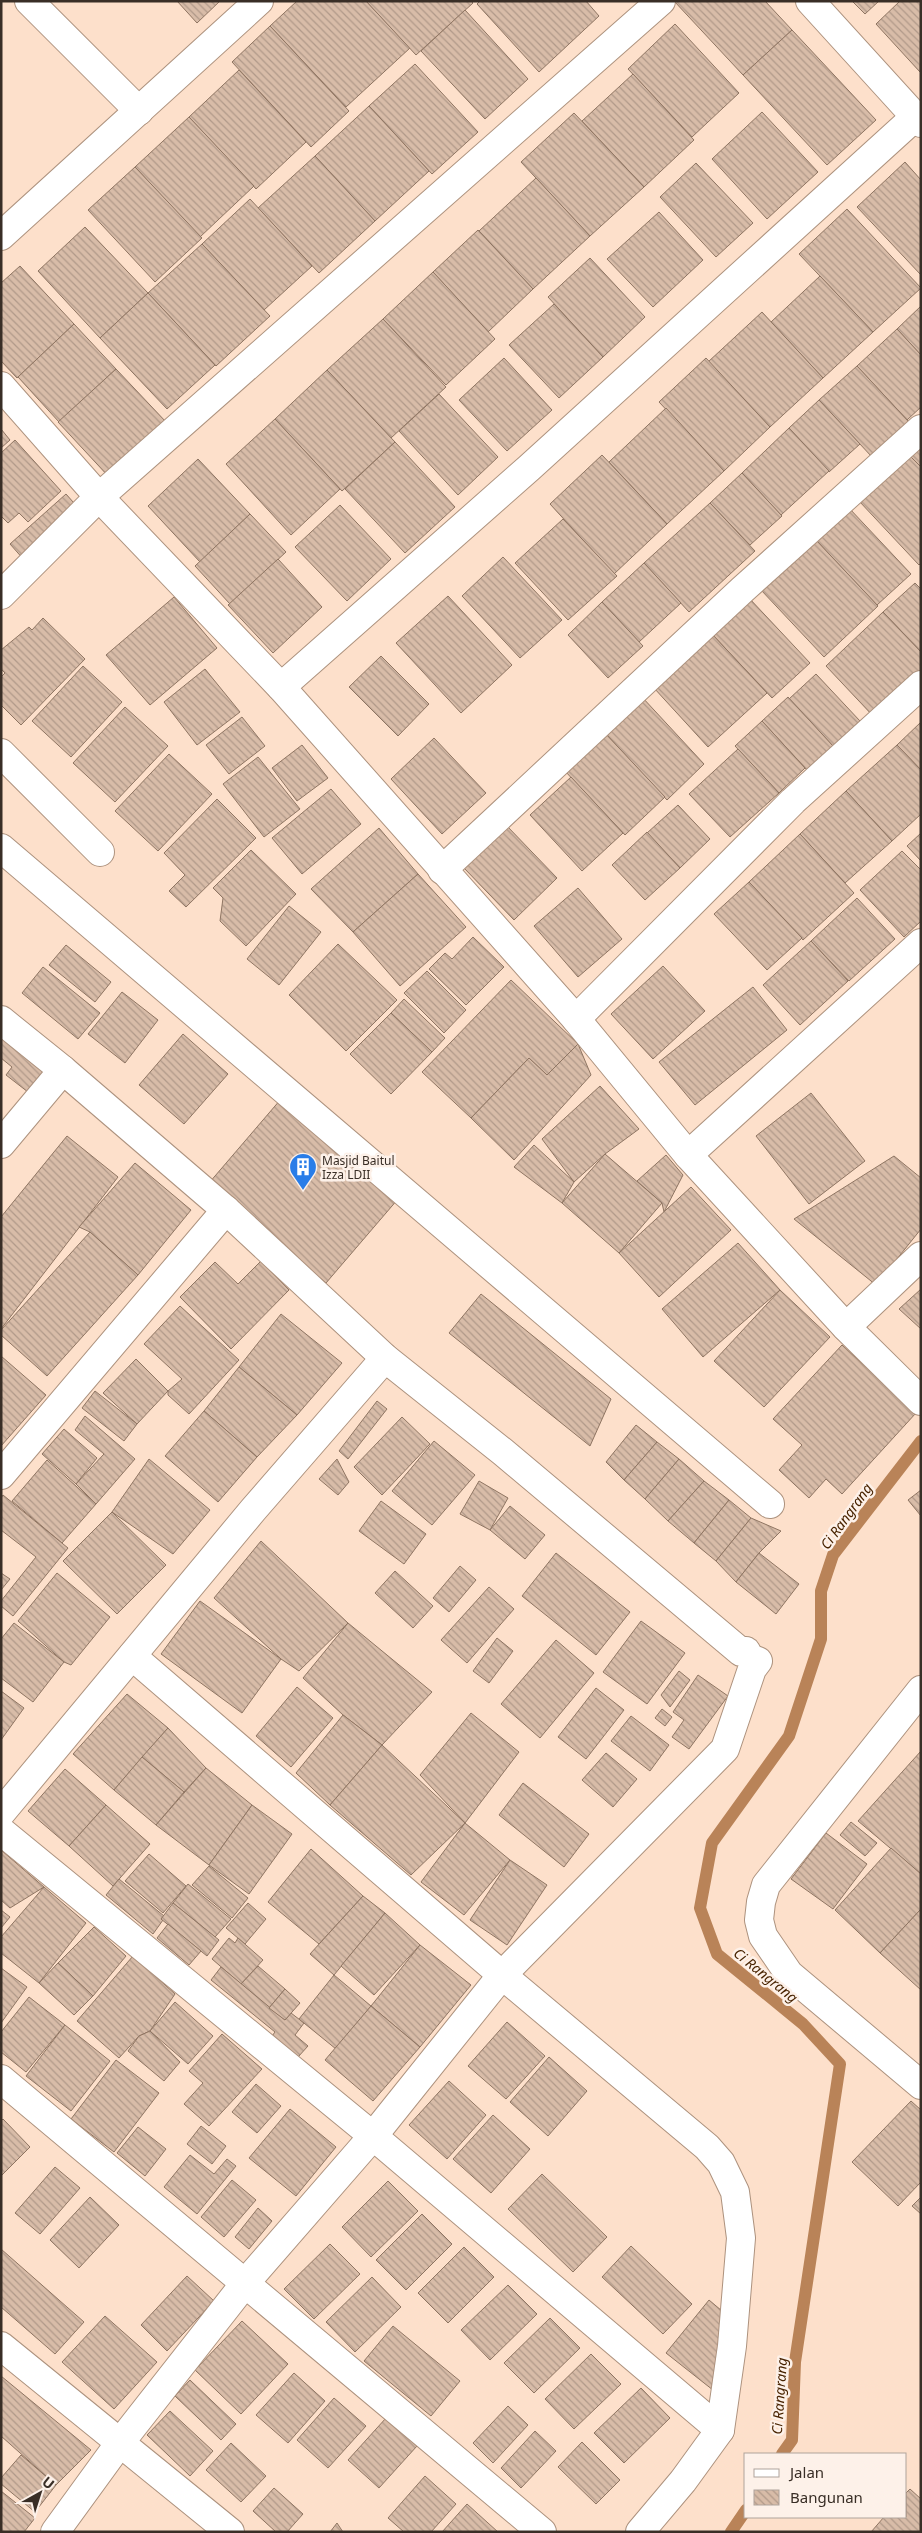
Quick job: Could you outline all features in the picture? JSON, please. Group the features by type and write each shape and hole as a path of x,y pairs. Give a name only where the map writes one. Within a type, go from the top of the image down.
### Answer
{"street":[{"path":"29,1 139,112"},
{"path":"1,236 259,1"},
{"path":"1,595 99,497 661,1"},
{"path":"281,687 918,120 810,1"},
{"path":"1,386 99,497 281,687 576,1019 688,1155 846,1328 920,1400"},
{"path":"442,870 742,590 921,429"},
{"path":"576,1019 793,801 921,685"},
{"path":"1,753 100,852"},
{"path":"1,848 770,1504"},
{"path":"688,1155 921,943"},
{"path":"1,1020 63,1070 226,1210 385,1358 503,1452 741,1652 746,1651 750,1658 758,1661 752,1669 726,1749 502,1974 373,2136 246,2282 119,2444 55,2532"},
{"path":"1,1144 63,1070"},
{"path":"1,1475 226,1210"},
{"path":"846,1328 921,1256"},
{"path":"1,1813 254,1510 385,1358"},
{"path":"132,1656 502,1974 707,2147 729,2176 735,2192 741,2238 732,2346 720,2430 683,2481 640,2532"},
{"path":"917,1702 766,1885 761,1902 759,1920 763,1936 789,1974 921,2086"},
{"path":"1,1831 373,2136 720,2430"},
{"path":"1,2079 246,2282 542,2532"},
{"path":"1,2346 119,2444 230,2532"}],"building":[{"path":"177,1 220,1 197,23"},
{"path":"297,1 366,1 410,48 346,107 270,26"},
{"path":"366,1 471,1 473,3 416,55"},
{"path":"480,1 586,1 599,16 539,72 477,4"},
{"path":"674,1 765,1 792,30 743,75"},
{"path":"852,1 879,1 865,14"},
{"path":"900,1 921,1 920,72 876,24"},
{"path":"465,10 528,79 485,119 421,51"},
{"path":"675,24 739,93 692,137 628,69"},
{"path":"270,26 349,111 311,147 232,62"},
{"path":"792,30 876,120 827,165 743,75"},
{"path":"415,64 478,132 432,174 369,106"},
{"path":"239,70 306,142 256,189 189,117"},
{"path":"633,74 694,140 644,187 582,121"},
{"path":"369,106 429,171 375,221 315,156"},
{"path":"762,112 818,172 767,219 712,159"},
{"path":"574,113 644,187 590,236 521,162"},
{"path":"189,117 254,186 200,237 135,167"},
{"path":"315,156 375,221 319,273 258,208"},
{"path":"905,162 921,180 921,275 857,207"},
{"path":"696,163 753,223 716,257 660,197"},
{"path":"135,167 202,238 155,282 88,210"},
{"path":"536,178 590,236 533,289 479,231"},
{"path":"250,199 312,266 264,310 202,244"},
{"path":"847,209 921,288 873,332 799,254"},
{"path":"659,212 703,260 653,307 607,259"},
{"path":"85,227 148,293 100,338 38,271"},
{"path":"478,230 533,289 488,332 433,272"},
{"path":"202,244 270,316 216,366 148,293"},
{"path":"590,258 645,317 603,357 548,297"},
{"path":"20,266 74,324 17,378 1,361 1,283"},
{"path":"433,272 495,339 446,385 383,319"},
{"path":"820,276 873,332 823,378 771,322"},
{"path":"148,293 215,365 167,409 100,338"},
{"path":"554,304 603,357 559,398 509,345"},
{"path":"921,306 921,355 897,329"},
{"path":"762,312 823,378 770,427 708,362"},
{"path":"383,319 446,387 391,438 327,370"},
{"path":"74,324 116,369 59,422 18,377"},
{"path":"897,329 921,355 921,407 907,420 857,366"},
{"path":"504,358 552,410 507,451 459,400"},
{"path":"706,358 770,427 724,471 659,402"},
{"path":"857,366 909,422 872,457 819,400"},
{"path":"116,369 167,423 109,477 58,422"},
{"path":"327,370 395,442 342,491 275,419"},
{"path":"439,394 498,457 458,495 399,431"},
{"path":"819,400 860,444 829,472 789,428"},
{"path":"666,408 724,471 667,524 609,462"},
{"path":"275,419 340,489 291,535 226,464"},
{"path":"789,428 829,471 781,515 742,473"},
{"path":"1,429 10,440 1,448"},
{"path":"15,440 61,491 28,522 19,513 8,523 1,516 1,453"},
{"path":"395,442 455,507 405,553 345,489"},
{"path":"921,444 921,467 909,455"},
{"path":"602,455 667,524 614,574 550,504"},
{"path":"909,455 921,467 921,563 919,565 859,501"},
{"path":"198,459 250,514 200,562 148,506"},
{"path":"742,473 782,516 750,545 710,503"},
{"path":"66,494 81,511 25,561 10,544"},
{"path":"710,503 755,551 689,612 644,563"},
{"path":"340,505 391,559 347,601 295,547"},
{"path":"849,508 911,574 877,605 815,539"},
{"path":"250,514 286,552 230,604 195,566"},
{"path":"563,519 617,576 568,620 515,563"},
{"path":"815,539 878,606 824,657 761,590"},
{"path":"503,557 562,620 520,658 462,596"},
{"path":"278,559 322,607 273,653 228,605"},
{"path":"644,563 681,603 639,642 602,602"},
{"path":"915,583 921,589 921,652 883,612"},
{"path":"448,596 512,665 461,713 396,643"},
{"path":"174,597 217,648 150,705 106,655"},
{"path":"749,598 810,663 772,698 711,633"},
{"path":"602,602 643,646 608,678 568,635"},
{"path":"883,612 921,652 921,673 874,717 826,666"},
{"path":"43,618 85,659 21,725 1,705 1,677 5,673 1,669 1,650 29,627 32,630"},
{"path":"711,633 767,693 708,747 654,688"},
{"path":"381,656 429,704 398,736 349,687"},
{"path":"83,666 122,702 71,757 32,721"},
{"path":"205,669 240,712 197,745 164,702"},
{"path":"816,674 860,721 833,746 789,699"},
{"path":"642,697 704,764 667,800 604,732"},
{"path":"788,697 833,746 807,770 762,721"},
{"path":"125,707 168,746 115,802 73,763"},
{"path":"242,717 265,746 229,774 206,745"},
{"path":"762,721 805,768 779,793 735,746"},
{"path":"921,722 921,770 897,745"},
{"path":"604,732 665,797 625,835 564,770"},
{"path":"434,738 486,793 442,834 391,779"},
{"path":"302,745 328,778 297,801 272,768"},
{"path":"897,745 921,770 921,814 892,841 846,791"},
{"path":"738,749 779,793 730,837 689,794"},
{"path":"169,754 212,794 158,851 115,811"},
{"path":"258,757 300,809 264,837 223,784"},
{"path":"571,777 623,833 582,871 530,815"},
{"path":"331,789 361,824 302,874 272,838"},
{"path":"846,791 892,841 845,883 800,834"},
{"path":"217,799 256,838 186,907 169,891 185,875 164,853"},
{"path":"678,805 710,839 680,868 647,833"},
{"path":"506,825 557,878 514,920 463,867"},
{"path":"379,828 418,874 353,932 311,889"},
{"path":"647,832 680,868 645,900 612,865"},
{"path":"921,833 921,861 907,846"},
{"path":"800,834 854,893 803,940 749,882"},
{"path":"251,850 296,894 246,946 220,921 223,898 213,888"},
{"path":"902,851 921,870 921,921 904,937 860,890"},
{"path":"418,874 466,927 400,986 353,932"},
{"path":"749,882 802,938 767,970 714,914"},
{"path":"578,888 622,939 578,977 534,926"},
{"path":"857,898 895,939 849,981 811,941"},
{"path":"289,906 321,932 279,985 247,959"},
{"path":"473,937 504,967 466,1005 429,969 445,953 452,959"},
{"path":"811,941 848,981 800,1025 763,985"},
{"path":"338,944 397,1000 346,1051 289,995"},
{"path":"66,945 111,982 95,1002 49,965"},
{"path":"663,966 705,1011 653,1059 611,1014"},
{"path":"43,967 100,1013 78,1039 22,993"},
{"path":"427,971 466,1010 444,1033 404,993"},
{"path":"511,980 578,1044 547,1075 529,1058 471,1118 422,1072"},
{"path":"753,987 787,1030 695,1105 659,1062"},
{"path":"122,992 158,1020 125,1063 88,1034"},
{"path":"404,999 445,1038 432,1052 391,1013"},
{"path":"391,1013 432,1052 391,1094 350,1054"},
{"path":"1,1025 59,1071 37,1099 6,1075 12,1067 1,1058"},
{"path":"183,1034 228,1074 184,1124 139,1085"},
{"path":"578,1044 591,1075 514,1160 471,1118 529,1058 547,1075"},
{"path":"600,1086 639,1129 605,1154 574,1182 542,1139"},
{"path":"811,1093 865,1161 809,1204 756,1136"},
{"name":"Masjid Baitul Izza LDII","path":"281,1099 398,1199 326,1283 209,1183"},
{"path":"67,1136 118,1177 1,1329 1,1217"},
{"path":"534,1145 574,1182 562,1203 514,1167"},
{"path":"605,1154 662,1203 619,1253 562,1203"},
{"path":"666,1155 683,1175 664,1212 662,1203 637,1181"},
{"path":"894,1156 921,1178 921,1229 876,1285 794,1219"},
{"path":"135,1163 191,1210 138,1275 90,1232 79,1227"},
{"path":"691,1187 731,1230 659,1297 619,1253"},
{"path":"90,1232 138,1275 47,1376 1,1335 1,1330"},
{"path":"738,1243 780,1290 703,1357 662,1309"},
{"path":"261,1261 289,1290 231,1349 180,1297 215,1262 238,1284"},
{"path":"921,1289 921,1329 899,1309"},
{"path":"780,1290 830,1337 764,1407 714,1361"},
{"path":"481,1294 611,1399 590,1446 449,1333"},
{"path":"180,1306 239,1360 189,1414 168,1395 168,1391 182,1379 144,1344"},
{"path":"281,1314 342,1363 297,1415 239,1367"},
{"path":"842,1345 916,1413 842,1494 826,1479 809,1498 779,1470 802,1445 773,1419"},
{"path":"1,1356 46,1395 1,1446"},
{"path":"136,1359 168,1391 137,1424 103,1393"},
{"path":"239,1367 297,1415 257,1457 204,1411"},
{"path":"95,1391 137,1424 124,1441 82,1408"},
{"path":"377,1401 387,1409 348,1459 339,1451"},
{"path":"204,1411 257,1457 218,1502 165,1456"},
{"path":"85,1416 135,1459 96,1504 76,1484 104,1454 75,1430"},
{"path":"402,1417 430,1444 382,1495 354,1467"},
{"path":"636,1425 657,1442 624,1480 606,1462"},
{"path":"64,1429 97,1458 76,1484 42,1454"},
{"path":"434,1441 475,1475 432,1525 392,1491"},
{"path":"657,1442 679,1459 645,1499 624,1480"},
{"path":"149,1459 210,1510 173,1554 112,1512"},
{"path":"337,1459 349,1482 338,1495 319,1479"},
{"path":"679,1459 704,1481 668,1521 645,1499"},
{"path":"47,1460 96,1504 62,1543 12,1501"},
{"path":"479,1481 508,1498 490,1530 460,1514"},
{"path":"704,1481 729,1500 694,1543 668,1521"},
{"path":"921,1490 921,1516 908,1500"},
{"path":"3,1495 68,1548 13,1616 1,1606 1,1601 36,1557 1,1530 1,1498"},
{"path":"729,1500 751,1518 716,1561 694,1543"},
{"path":"381,1501 426,1534 404,1564 359,1531"},
{"path":"510,1506 545,1535 525,1559 490,1530"},
{"path":"112,1512 166,1565 117,1614 63,1561"},
{"path":"751,1518 781,1531 759,1553 736,1582 716,1561"},
{"path":"261,1541 348,1623 299,1671 281,1659 214,1598"},
{"path":"556,1553 630,1612 596,1655 522,1596"},
{"path":"759,1553 799,1584 776,1614 736,1582"},
{"path":"460,1566 476,1580 449,1612 433,1598"},
{"path":"395,1571 433,1606 413,1628 375,1593"},
{"path":"1,1573 10,1579 1,1590"},
{"path":"57,1573 110,1617 71,1665 64,1662 18,1621"},
{"path":"489,1587 514,1609 467,1663 441,1640"},
{"path":"200,1601 281,1659 242,1713 161,1654"},
{"path":"641,1621 685,1653 647,1704 603,1672"},
{"path":"14,1623 64,1662 33,1702 1,1678 1,1639"},
{"path":"348,1623 432,1692 382,1745 343,1715 303,1678"},
{"path":"497,1638 513,1651 489,1683 473,1671"},
{"path":"556,1640 594,1673 540,1738 501,1704"},
{"path":"679,1671 690,1680 670,1707 661,1695"},
{"path":"698,1675 728,1696 689,1749 672,1737 684,1720 673,1712"},
{"path":"297,1687 333,1718 291,1767 256,1736"},
{"path":"596,1688 624,1710 586,1759 558,1737"},
{"path":"1,1691 24,1708 1,1740"},
{"path":"127,1694 168,1728 114,1790 73,1754"},
{"path":"662,1709 672,1717 665,1726 655,1718"},
{"path":"471,1713 519,1752 465,1823 420,1775"},
{"path":"343,1715 382,1745 330,1805 296,1773"},
{"path":"631,1716 669,1745 650,1771 611,1741"},
{"path":"168,1728 206,1768 184,1792 142,1757"},
{"path":"382,1745 465,1823 411,1875 330,1805"},
{"path":"921,1751 921,1874 858,1821"},
{"path":"606,1753 637,1779 613,1807 582,1780"},
{"path":"142,1757 184,1792 156,1825 114,1790"},
{"path":"206,1768 252,1805 209,1865 156,1825"},
{"path":"65,1769 106,1805 69,1846 28,1811"},
{"path":"523,1783 589,1834 564,1867 499,1815"},
{"path":"106,1805 150,1844 113,1886 69,1846"},
{"path":"252,1805 292,1834 249,1894 209,1865"},
{"path":"851,1822 877,1843 865,1856 840,1835"},
{"path":"465,1823 510,1860 464,1915 421,1882"},
{"path":"826,1833 867,1864 833,1909 791,1879"},
{"path":"891,1848 921,1874 921,1909 880,1953 835,1910"},
{"path":"311,1849 363,1896 319,1944 268,1902"},
{"path":"1,1850 44,1887 10,1908 1,1900"},
{"path":"149,1854 186,1886 163,1913 125,1881"},
{"path":"510,1860 547,1885 507,1945 470,1920"},
{"path":"209,1866 248,1898 232,1918 192,1885"},
{"path":"119,1879 164,1916 153,1934 106,1895"},
{"path":"188,1884 231,1919 215,1937 173,1903"},
{"path":"44,1887 86,1923 39,1983 1,1953 1,1937"},
{"path":"363,1896 385,1913 334,1975 310,1954"},
{"path":"173,1903 219,1940 207,1956 161,1919"},
{"path":"248,1903 266,1919 245,1944 226,1928"},
{"path":"921,1909 921,1990 880,1953"},
{"path":"1,1910 10,1917 1,1928"},
{"path":"385,1913 420,1945 374,1995 341,1966"},
{"path":"168,1924 201,1951 189,1965 157,1938"},
{"path":"94,1927 126,1956 93,1996 58,1963"},
{"path":"229,1938 235,1943 238,1938 263,1960 241,1984 212,1959"},
{"path":"420,1945 471,1985 420,2047 371,2006"},
{"path":"133,1956 175,1994 150,2031 139,2036 119,2058 77,2021"},
{"path":"58,1963 93,1996 74,2015 39,1983"},
{"path":"258,1966 285,1989 269,2008 241,1984"},
{"path":"221,1967 285,2020 291,2013 304,2023 295,2035 308,2046 298,2057 272,2036 275,2032 211,1980"},
{"path":"1,1968 27,1987 1,2023"},
{"path":"334,1975 371,2006 336,2049 299,2019"},
{"path":"285,1989 300,2003 285,2020 269,2008"},
{"path":"29,1997 65,2025 26,2072 1,2052 1,2032"},
{"path":"175,2002 213,2036 188,2064 150,2031"},
{"path":"371,2006 420,2047 373,2101 325,2060"},
{"path":"507,2022 545,2056 506,2099 468,2066"},
{"path":"65,2025 110,2061 71,2111 26,2076"},
{"path":"150,2031 180,2062 164,2081 128,2051 139,2036"},
{"path":"222,2034 262,2069 209,2126 184,2104 203,2083 189,2071"},
{"path":"549,2057 587,2091 548,2136 510,2102"},
{"path":"116,2060 159,2093 114,2152 71,2119"},
{"path":"449,2081 486,2115 447,2159 409,2125"},
{"path":"256,2084 281,2106 257,2133 232,2112"},
{"path":"911,2101 921,2110 921,2182 898,2206 852,2162"},
{"path":"290,2109 336,2147 296,2196 249,2158"},
{"path":"493,2115 530,2149 491,2193 453,2159"},
{"path":"3,2119 30,2147 1,2176 1,2121"},
{"path":"201,2126 226,2146 212,2164 187,2144"},
{"path":"138,2127 166,2149 145,2176 117,2153"},
{"path":"190,2155 214,2174 227,2159 236,2166 197,2214 164,2187"},
{"path":"55,2167 80,2188 40,2234 15,2213"},
{"path":"542,2174 607,2237 573,2272 508,2209"},
{"path":"232,2180 256,2200 224,2237 201,2217"},
{"path":"388,2181 418,2211 371,2257 342,2227"},
{"path":"90,2197 119,2225 79,2268 50,2240"},
{"path":"921,2197 921,2214 912,2206"},
{"path":"258,2208 272,2221 249,2249 235,2237"},
{"path":"422,2214 452,2244 406,2290 376,2260"},
{"path":"330,2244 360,2274 314,2319 284,2289"},
{"path":"631,2246 692,2304 663,2334 602,2277"},
{"path":"464,2247 494,2277 448,2323 418,2293"},
{"path":"1,2249 84,2322 55,2354 1,2307"},
{"path":"187,2276 214,2301 167,2351 141,2325"},
{"path":"372,2277 401,2307 355,2352 326,2322"},
{"path":"508,2285 537,2314 490,2360 461,2330"},
{"path":"709,2300 728,2316 718,2394 666,2353"},
{"path":"105,2316 157,2362 114,2409 62,2362"},
{"path":"550,2318 580,2348 534,2393 504,2363"},
{"path":"242,2321 288,2364 241,2414 195,2370"},
{"path":"393,2326 460,2381 431,2416 364,2361"},
{"path":"591,2354 621,2384 574,2429 545,2399"},
{"path":"294,2373 325,2401 288,2443 256,2415"},
{"path":"1,2376 91,2450 56,2485 1,2436"},
{"path":"190,2380 236,2424 221,2440 175,2396"},
{"path":"641,2388 670,2418 624,2463 594,2433"},
{"path":"334,2398 366,2426 328,2468 297,2440"},
{"path":"508,2406 528,2425 493,2463 473,2443"},
{"path":"170,2411 213,2451 190,2476 147,2435"},
{"path":"386,2418 417,2446 379,2488 348,2460"},
{"path":"535,2431 556,2451 521,2488 501,2468"},
{"path":"582,2442 620,2480 596,2504 558,2467"},
{"path":"231,2443 266,2476 241,2502 206,2470"},
{"path":"21,2455 56,2485 35,2512 1,2484 1,2478"},
{"path":"425,2476 456,2504 431,2532 404,2532 388,2518"},
{"path":"274,2488 303,2514 287,2532 276,2532 253,2511"},
{"path":"910,2489 921,2499 921,2532 871,2532 883,2518 907,2518 907,2492"},
{"path":"1,2491 35,2518 24,2532 1,2532"},
{"path":"467,2504 498,2532 442,2532"},
{"path":"337,2523 343,2532 330,2532"}],"waterway":[{"name":"Ci Rangrang","path":"783,2453 792,2440 795,2362 840,2064 803,2024 717,1954 700,1908 712,1843 789,1736 821,1639 821,1591 833,1555 921,1441"},
{"name":"Ci Rangrang","path":"731,2532 744,2513"}],"place":[{"name":"Masjid Baitul Izza LDII","path":"303,1191"}]}
